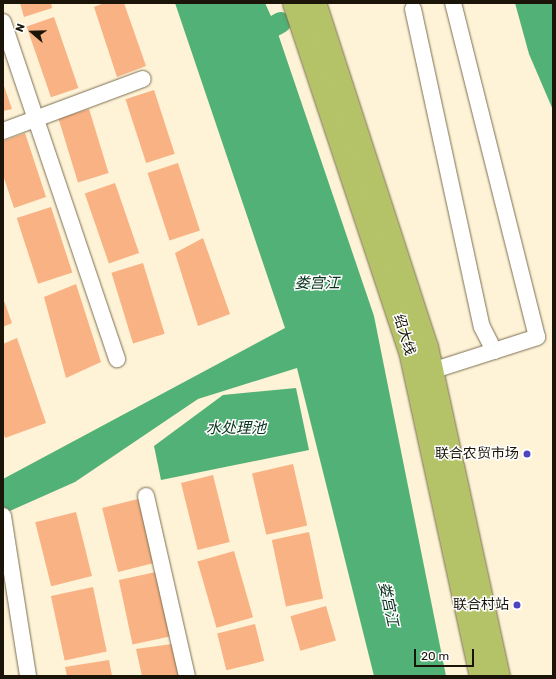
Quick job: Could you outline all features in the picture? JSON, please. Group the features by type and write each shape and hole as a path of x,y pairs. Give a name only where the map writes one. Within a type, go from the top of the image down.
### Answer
{"main road":[{"name":"绍大线","path":"294,3 410,351 424,373 499,676"},
{"name":"绍大线","path":"315,3 427,346 424,373 481,676"}],"street":[{"path":"424,373 537,337 453,3"},
{"path":"413,9 482,327 494,351"},
{"path":"3,22 117,359"},
{"path":"3,131 143,79"},
{"path":"146,496 187,676"},
{"path":"4,520 28,676"}],"water":[{"name":"娄宫江","path":"175,3 265,3 275,25 374,316 446,676 374,676 297,368 198,399 75,482 3,514 3,479 285,328"},
{"path":"515,3 553,3 553,110 529,54"},
{"name":"水处理池","path":"296,388 309,450 161,480 154,446 223,395"}],"building":[{"path":"20,3 51,3 52,8 24,17"},
{"path":"104,3 124,3 146,66 117,77 94,7"},
{"path":"54,17 78,88 51,97 27,26"},
{"path":"3,83 12,109 3,111"},
{"path":"154,90 175,154 146,163 125,99"},
{"path":"89,109 109,173 78,182 58,118"},
{"path":"25,133 46,197 14,208 3,175 3,141"},
{"path":"178,163 200,231 170,240 148,173"},
{"path":"115,183 139,253 109,263 85,193"},
{"path":"51,207 72,273 38,284 17,218"},
{"path":"203,238 230,314 198,326 175,253"},
{"path":"143,263 165,334 133,343 111,273"},
{"path":"76,284 101,362 66,378 44,297"},
{"path":"3,298 12,323 3,327"},
{"path":"17,338 46,423 5,438 3,432 3,344"},
{"path":"293,464 307,525 266,535 252,473"},
{"path":"213,475 230,542 198,550 181,483"},
{"path":"138,499 154,563 118,572 102,508"},
{"path":"76,512 92,576 51,586 35,522"},
{"path":"309,532 323,599 286,606 272,540"},
{"path":"234,551 253,617 216,628 197,561"},
{"path":"156,572 170,637 133,644 119,580"},
{"path":"93,587 107,652 65,660 51,596"},
{"path":"326,606 336,641 300,651 290,616"},
{"path":"255,624 264,661 226,670 217,633"},
{"path":"172,644 179,676 142,676 136,649"},
{"path":"109,660 112,676 67,676 65,667"}],"waterway":[{"path":"275,25 280,22"}],"place":[{"name":"联合农贸市场","path":"527,454"},
{"name":"联合村站","path":"517,605"}]}
